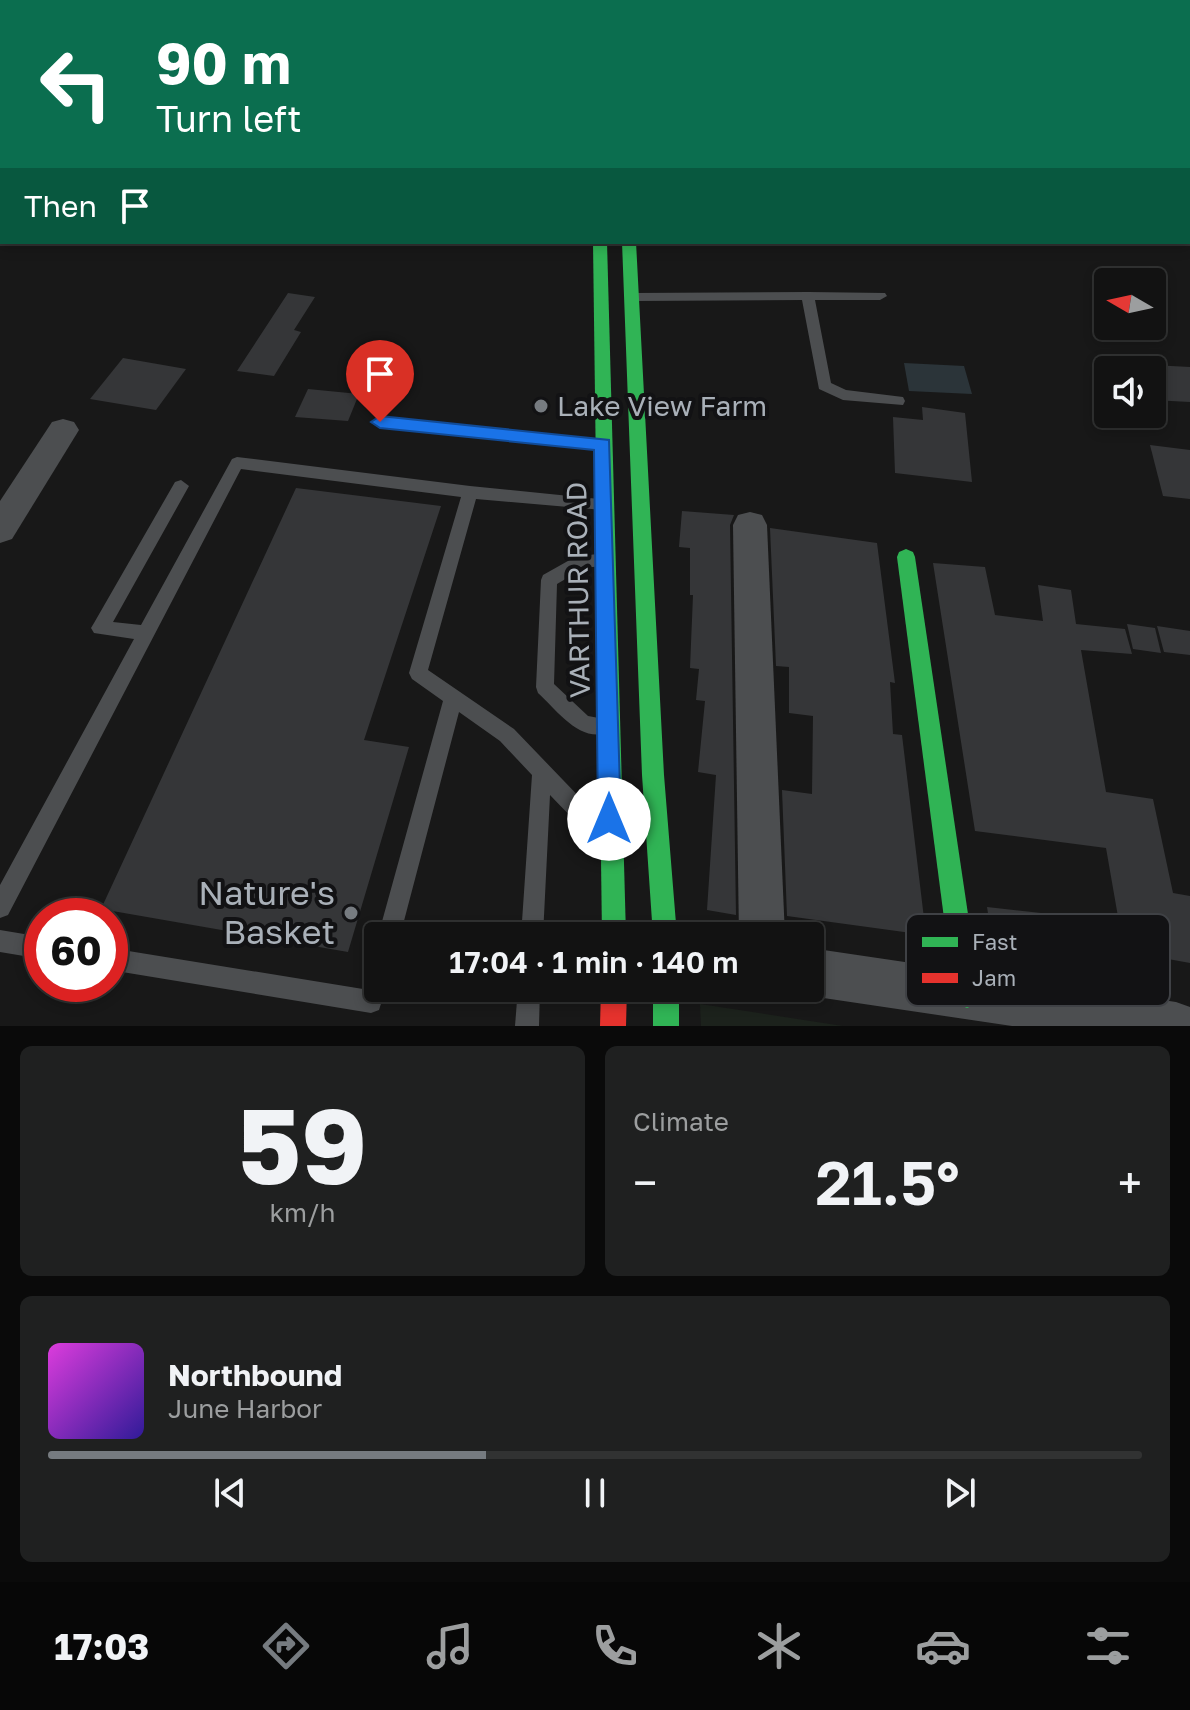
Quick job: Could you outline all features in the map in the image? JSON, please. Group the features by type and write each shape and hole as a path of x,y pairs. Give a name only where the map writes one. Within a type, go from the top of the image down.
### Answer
{"main road":[{"name":"VARTHUR ROAD","path":"600,244 613,922"},
{"path":"629,244 653,775 664,922"},
{"path":"906,557 956,914"},
{"path":"613,1026 614,1002"},
{"path":"666,1002 666,1026"}],"street":[{"path":"0,529 63,430"},
{"path":"750,525 762,922"},
{"path":"824,974 906,986"},
{"path":"1041,1006 1176,1026"}],"lane":[{"path":"808,296 824,386 843,395 898,401"},
{"path":"633,297 880,296"},
{"path":"380,422 603,445"},
{"path":"0,907 237,463 470,492 605,504"},
{"path":"146,633 100,628 181,486"},
{"path":"470,492 418,673 507,735 583,815 609,819"},
{"path":"606,560 581,562 549,580 545,687 584,724 609,727"},
{"path":"393,922 453,700"},
{"path":"533,922 542,769"},
{"path":"0,941 24,945"},
{"path":"128,962 364,1001"},
{"path":"527,1026 528,1002"}],"shaded area":[{"path":"904,363 964,366 972,394 909,391"},
{"path":"700,1004 843,1026 701,1026"}],"building":[{"path":"288,293 315,297 294,330 301,332 274,376 237,371"},
{"path":"123,358 186,369 156,410 90,399"},
{"path":"1166,366 1190,367 1190,402 1166,401"},
{"path":"308,389 359,394 348,421 295,417"},
{"path":"922,407 965,413 972,482 895,473 893,417 923,420"},
{"path":"1150,445 1190,450 1190,499 1163,496"},
{"path":"296,488 441,506 364,740 409,747 348,952 128,914 128,898 106,898"},
{"path":"682,511 734,515 730,525 736,915 707,910 716,775 698,772 705,701 696,700 699,669 690,668 693,595 690,595 690,548 679,547"},
{"path":"770,528 877,543 895,683 890,682 893,734 902,735 923,914 906,914 906,932 787,916 782,790 812,794 813,716 789,713 789,667 776,666"},
{"path":"933,563 985,567 995,615 1043,621 1038,585 1071,590 1076,624 1125,629 1132,654 1081,650 1106,792 1153,799 1173,893 1190,896 1190,963 1170,959 1170,914 1118,914 1106,848 975,831"},
{"path":"1127,624 1155,628 1161,653 1133,649"},
{"path":"1157,626 1190,631 1190,655 1164,652"},
{"path":"987,907 1050,914 988,914"}],"traffic: fast":[{"path":"600,244 614,922"},
{"path":"629,244 653,775 664,922"},
{"path":"906,557 956,914"},
{"path":"666,1002 666,1026"}],"traffic: jam":[{"path":"613,1026 614,1002"}],"place":[{"name":"Lake View Farm","path":"541,406"},
{"name":"Nature's Basket","path":"351,913"}],"route":[{"path":"380,422 603,445 609,819"}]}
